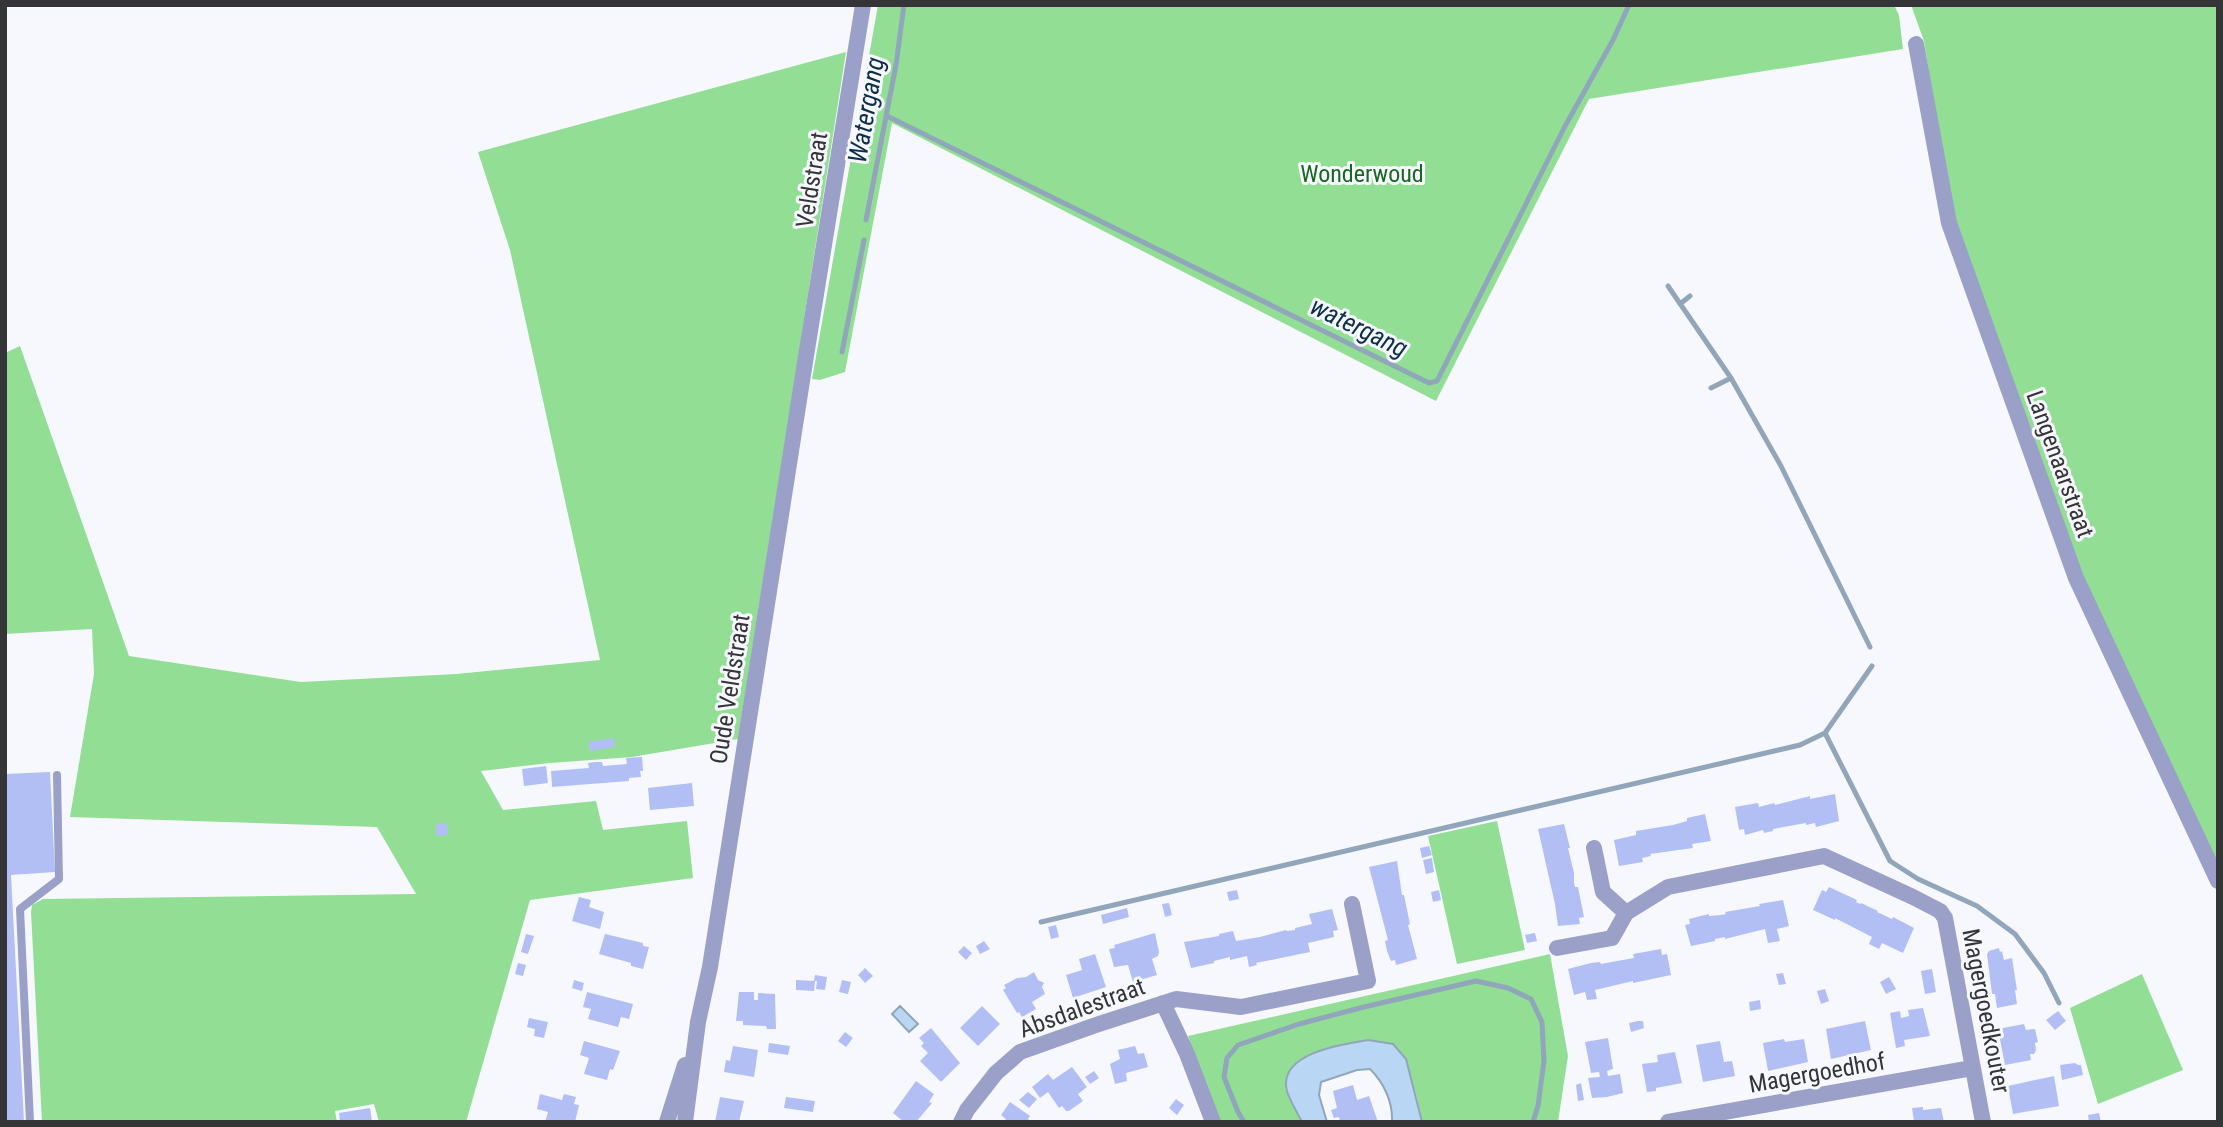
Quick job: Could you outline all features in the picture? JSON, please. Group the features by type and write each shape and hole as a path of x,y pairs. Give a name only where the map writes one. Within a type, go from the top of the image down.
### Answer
{"street":[{"name":"Veldstraat","path":"804,362 863,5"},
{"name":"Langenaarstraat","path":"1916,44 1949,223 2067,552 2218,881"},
{"name":"Oude Veldstraat","path":"685,1122 698,1022 710,967 804,362"},
{"path":"1594,848 1603,892 1626,913"},
{"name":"Magergoedkouter","path":"1557,948 1612,937 1626,913 1668,887 1824,856 1913,897 1940,911 1945,918 1983,1122"},
{"path":"1163,1003 1176,999 1241,1007 1368,981 1352,904"},
{"name":"Absdalestraat","path":"961,1122 996,1073 1020,1052 1163,1003 1213,1122"},
{"name":"Oude Veldstraat","path":"667,1122 698,1022"},
{"name":"Magergoedhof","path":"1668,1122 1972,1068"}],"lane":[{"path":"30,1122 20,909 60,879 57,775"}],"green space":[{"name":"Wonderwoud","path":"878,5 1894,5 1899,15 1903,49 1589,99 1436,401 892,123 845,372 820,380 812,379"},
{"path":"1911,5 2218,5 2218,871 2082,577 1958,231 1947,185 1924,41"},
{"path":"846,52 738,739 632,757 481,771 503,810 596,801 603,830 687,821 693,878 530,900 466,1122 379,1122 374,1104 335,1111 337,1122 42,1122 32,905 43,899 416,894 377,827 70,817 94,674 92,629 5,634 5,353 20,346 129,656 301,682 456,674 600,660 510,250 478,152"},
{"path":"1497,821 1525,950 1457,964 1428,836"},
{"path":"1550,954 1568,1056 1558,1122 1422,1122 1416,1094 1393,1044 1286,1090 1302,1122 1221,1122 1200,1076 1188,1036"},
{"path":"2142,974 2183,1070 2098,1104 2070,1008"}],"water":[{"path":"900,1006 918,1024 909,1032 892,1014"},
{"path":"1368,1040 1393,1044 1406,1059 1422,1122 1392,1122 1387,1093 1370,1069 1357,1070 1321,1082 1319,1095 1327,1122 1302,1122 1287,1091 1287,1078 1292,1068 1314,1053"}],"building":[{"path":"614,738 615,747 590,751 588,742"},
{"path":"642,757 641,777 629,778 629,781 552,787 551,771 589,768 588,763 595,762 602,762 603,766 627,764 626,758"},
{"path":"546,766 548,783 524,786 522,769"},
{"path":"50,772 55,872 11,875 24,1122 5,1122 5,774"},
{"path":"692,783 694,806 650,810 648,788"},
{"path":"1835,794 1839,821 1816,827 1815,823 1806,823 1745,835 1744,829 1739,830 1735,807 1758,803 1759,807 1774,803 1775,805 1810,796 1810,799"},
{"path":"1705,814 1711,841 1692,844 1693,848 1650,854 1651,856 1642,858 1643,862 1619,866 1614,840 1636,835 1636,831 1673,825"},
{"path":"447,823 448,835 436,836 436,824"},
{"path":"1564,824 1575,887 1578,887 1584,917 1579,918 1580,924 1558,926 1538,829"},
{"path":"1429,846 1432,855 1422,858 1420,848"},
{"path":"1432,858 1434,872 1426,874 1423,860"},
{"path":"1397,861 1417,959 1396,965 1387,951 1385,941 1388,940 1369,867"},
{"path":"1829,887 1914,928 1903,953 1882,943 1879,949 1869,944 1872,937 1813,910 1822,890 1826,892"},
{"path":"1237,890 1239,899 1229,901 1227,892"},
{"path":"1439,890 1441,900 1433,902 1431,892"},
{"path":"579,897 591,900 589,907 604,912 600,929 572,921"},
{"path":"1783,900 1789,926 1777,929 1780,941 1768,943 1765,929 1691,946 1685,925 1690,924 1689,919 1709,914 1726,914 1725,912"},
{"path":"1169,903 1172,915 1165,917 1162,904"},
{"path":"1127,908 1129,917 1103,924 1101,915"},
{"path":"1332,909 1338,930 1333,931 1334,937 1308,943 1310,952 1256,963 1257,965 1249,967 1247,956 1230,960 1230,957 1191,968 1184,942 1233,931 1236,941 1295,930 1312,924 1309,914"},
{"path":"1056,925 1059,937 1051,939 1048,927"},
{"path":"1155,933 1159,952 1158,956 1152,959 1157,975 1133,982 1128,965 1114,967 1109,949 1115,948 1114,945"},
{"path":"1535,933 1537,941 1527,943 1525,935"},
{"path":"526,934 534,936 528,954 521,952"},
{"path":"605,934 643,943 643,946 649,947 643,969 599,954"},
{"path":"984,941 990,949 980,954 976,946"},
{"path":"964,946 972,953 966,960 958,952"},
{"path":"1999,948 2004,960 2012,958 2017,1004 1997,1008 1995,994 1992,994 1987,954"},
{"path":"1661,949 1662,955 1667,954 1671,975 1595,990 1597,999 1587,1000 1585,992 1574,995 1568,969 1591,963 1601,964 1634,958 1633,954"},
{"path":"1095,954 1106,987 1073,998 1066,975 1082,970 1079,959"},
{"path":"518,963 526,965 523,976 515,974"},
{"path":"865,968 873,976 865,983 858,975"},
{"path":"1932,969 1936,992 1925,994 1921,971"},
{"path":"1034,972 1038,980 1044,983 1042,987 1045,994 1032,1002 1036,1009 1022,1017 1003,990 1006,988 1004,985"},
{"path":"1783,973 1786,984 1779,985 1776,974"},
{"path":"815,975 827,977 825,990 816,989"},
{"path":"1889,977 1896,989 1886,994 1880,982"},
{"path":"574,980 584,983 582,991 572,988"},
{"path":"796,980 815,981 814,991 796,990"},
{"path":"842,980 851,982 848,994 839,992"},
{"path":"1825,989 1829,1001 1821,1004 1817,991"},
{"path":"587,992 633,1004 629,1019 621,1017 618,1027 588,1019 591,1009 583,1007"},
{"path":"739,992 754,992 754,1000 758,1000 758,993 775,994 776,1029 743,1025 743,1021 736,1021"},
{"path":"1760,1000 1761,1009 1750,1011 1749,1002"},
{"path":"982,1006 1000,1024 978,1046 960,1028"},
{"path":"1923,1008 1930,1036 1904,1040 1905,1046 1896,1048 1890,1013 1900,1011 1901,1018 1909,1016 1908,1010"},
{"path":"2058,1011 2066,1021 2055,1030 2046,1020"},
{"path":"529,1018 548,1022 544,1038 534,1036 535,1029 527,1027"},
{"path":"1643,1021 1644,1028 1631,1032 1629,1023"},
{"path":"1865,1021 1871,1050 1831,1059 1826,1029"},
{"path":"2024,1024 2026,1030 2035,1029 2038,1042 2035,1043 2036,1050 2034,1054 2030,1054 2031,1060 2005,1065 1998,1029"},
{"path":"931,1028 960,1063 941,1082 920,1061 928,1053 921,1046 924,1043 919,1038"},
{"path":"845,1032 853,1038 846,1047 838,1041"},
{"path":"1608,1038 1613,1069 1607,1071 1608,1076 1620,1074 1623,1093 1592,1098 1588,1078 1600,1077 1599,1072 1591,1073 1585,1042"},
{"path":"1784,1039 1785,1042 1804,1039 1808,1062 1768,1071 1763,1043"},
{"path":"584,1041 620,1051 607,1080 584,1074 589,1058 580,1055"},
{"path":"1720,1041 1724,1062 1732,1061 1735,1076 1703,1082 1696,1045"},
{"path":"769,1043 790,1046 788,1055 768,1052"},
{"path":"733,1046 758,1050 754,1077 724,1072"},
{"path":"1135,1046 1138,1054 1144,1053 1148,1067 1126,1073 1127,1081 1115,1084 1110,1064 1120,1059 1118,1050"},
{"path":"1675,1052 1682,1083 1647,1092 1642,1064 1658,1062 1657,1055"},
{"path":"2060,1065 2081,1065 2083,1075 2062,1080"},
{"path":"1072,1067 1087,1087 1078,1094 1083,1101 1069,1111 1062,1106 1059,1108 1048,1092 1040,1098 1032,1087 1048,1074 1053,1080"},
{"path":"1094,1071 1099,1078 1090,1084 1085,1077"},
{"path":"2054,1076 2059,1106 2013,1114 2008,1086"},
{"path":"916,1081 934,1094 929,1102 932,1103 916,1122 904,1122 893,1113"},
{"path":"1581,1083 1584,1100 1578,1101 1576,1085"},
{"path":"1353,1085 1357,1100 1369,1096 1378,1122 1340,1122 1339,1117 1334,1118 1331,1110 1337,1108 1333,1091"},
{"path":"1028,1092 1037,1099 1029,1108 1019,1100"},
{"path":"540,1094 562,1100 564,1094 576,1097 574,1104 579,1105 575,1122 545,1122 548,1112 537,1109"},
{"path":"720,1097 744,1101 739,1122 715,1122"},
{"path":"786,1097 815,1101 813,1112 784,1108"},
{"path":"1176,1099 1184,1105 1177,1115 1169,1108"},
{"path":"1010,1102 1030,1116 1028,1119 1031,1122 1004,1122 1006,1119 1001,1115"},
{"path":"1923,1107 1923,1110 1941,1108 1944,1122 1914,1122 1912,1108"},
{"path":"370,1108 372,1122 340,1122 339,1113"},
{"path":"2099,1113 2101,1122 2089,1122 2088,1115"}],"waterway":[{"name":"Watergang","path":"866,220 896,65 904,5"},
{"name":"watergang","path":"887,116 1429,383 1437,381 1629,5"},
{"path":"842,352 864,240"},
{"path":"1668,286 1731,378 1781,466 1870,647"},
{"path":"1680,304 1690,296"},
{"path":"1711,388 1731,378"},
{"path":"1872,666 1825,733 1890,861 1918,879 1977,906 2015,934 2044,973 2059,1003"},
{"path":"1041,922 1800,745 1825,733"},
{"path":"1244,1122 1224,1077 1227,1058 1238,1045 1299,1024 1476,981 1508,988 1531,999 1542,1022 1544,1061 1533,1122"}]}
